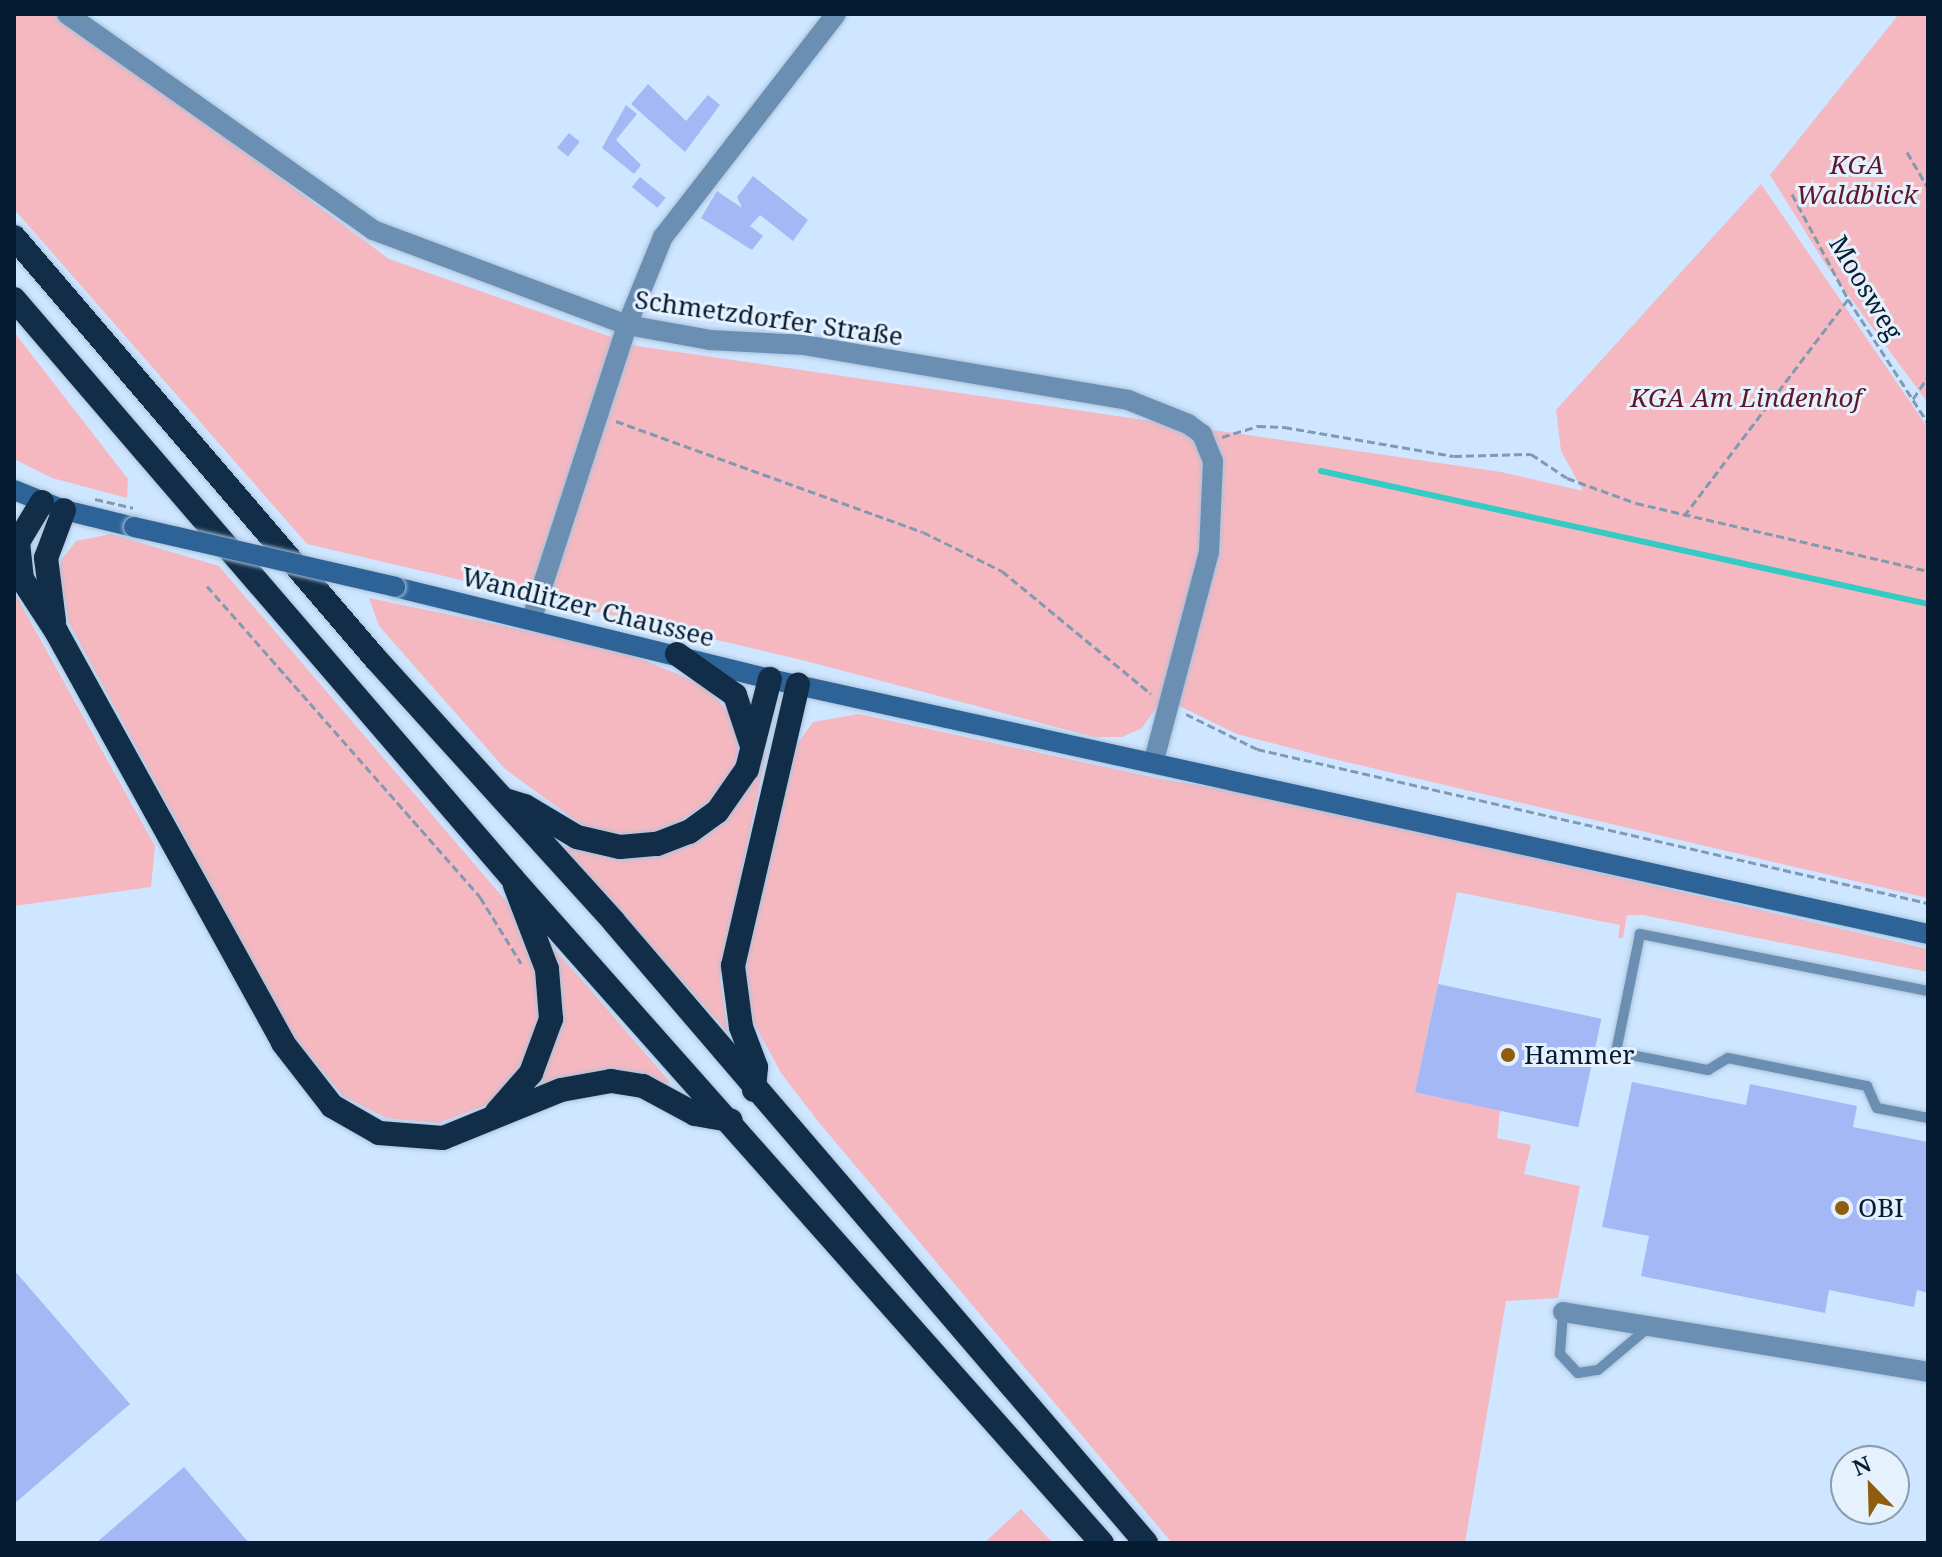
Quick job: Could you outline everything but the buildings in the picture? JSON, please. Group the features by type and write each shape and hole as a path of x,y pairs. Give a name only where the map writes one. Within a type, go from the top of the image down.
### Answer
{"highway":[{"path":"14,237 499,798 614,922 754,1090 1146,1543"},
{"path":"14,299 513,879 730,1120 1102,1543"},
{"path":"53,506 22,530 16,554 34,601 56,631 304,1076 332,1106 379,1133 443,1138 483,1125 561,1090 611,1081 643,1086 695,1114 730,1120"},
{"path":"53,506 45,574 56,631"},
{"path":"677,654 735,695 749,729 752,758"},
{"path":"499,798 525,806 577,837 620,847 657,844 689,832 717,812 752,758 770,679"},
{"path":"754,1090 756,1067 741,1027 733,966 798,684"},
{"path":"483,1125 531,1073 551,1019 547,969 513,879"}],"main road":[{"name":"Wandlitzer Chaussee","path":"14,490 53,506 134,527 532,618 770,679 1154,760 1926,934"}],"street":[{"name":"Schmetzdorfer Straße","path":"67,14 373,230 627,325 710,340 804,345 1128,400 1188,424 1207,442"},
{"path":"532,618 601,416 627,325 663,237 690,196 836,14"},
{"path":"1154,760 1171,706 1209,552 1213,461 1207,442"},
{"path":"1563,1312 1928,1372"}],"lane":[{"path":"1928,991 1640,934 1616,1052 1708,1070 1728,1058 1867,1086 1877,1108 1928,1118"},
{"path":"1563,1312 1560,1354 1578,1373 1598,1370 1649,1327"}],"path":[{"path":"1907,152 1928,188"},
{"name":"Moosweg","path":"1792,194 1848,299 1928,423"},
{"path":"1684,516 1848,299"},
{"path":"1913,399 1928,377"},
{"path":"601,416 923,532 1002,571 1171,706 1257,749 1928,903"},
{"path":"1207,442 1258,426 1284,427 1454,456 1531,454 1567,478 1684,516 1928,571"},
{"path":"207,586 480,897 523,965"}],"green space":[{"name":"KGA Am Lindenhof","path":"14,14 59,14 389,259 637,346 1501,472 1583,491 1561,451 1556,410 1761,184 1928,428 1928,898 1237,734 1163,698 1142,728 1122,737 1094,737 802,660 307,544 14,209"},
{"name":"KGA Waldblick","path":"1899,14 1928,14 1928,403 1826,265 1770,175"},
{"path":"14,332 128,479 127,498 52,478 14,459"},
{"path":"111,534 219,566 513,909 539,971 542,1017 524,1066 491,1103 439,1123 386,1118 343,1096 292,1035 69,623 59,572 61,560 76,541"},
{"path":"14,592 155,846 151,887 14,906"},
{"path":"369,598 619,650 704,685 733,717 739,744 735,766 709,801 680,822 655,832 621,835 582,825 505,769 379,626"},
{"path":"859,714 1166,780 1267,796 1928,949 1928,972 1643,915 1627,915 1623,938 1618,938 1620,925 1457,892 1415,1093 1500,1110 1497,1138 1531,1145 1524,1174 1580,1186 1558,1298 1506,1301 1465,1543 1172,1543 817,1120 781,1073 750,1016 742,969 794,749 813,722"},
{"path":"767,748 720,979 728,1033 563,848 572,845 615,856 742,797"},
{"path":"553,948 670,1082 664,1087 529,1093 559,1029 561,993"},
{"path":"1021,1509 1053,1543 984,1543"}],"waterway":[{"path":"1321,471 1928,604"}],"place":[{"name":"Hammer","path":"1508,1055"},
{"name":"OBI","path":"1842,1208"}]}
